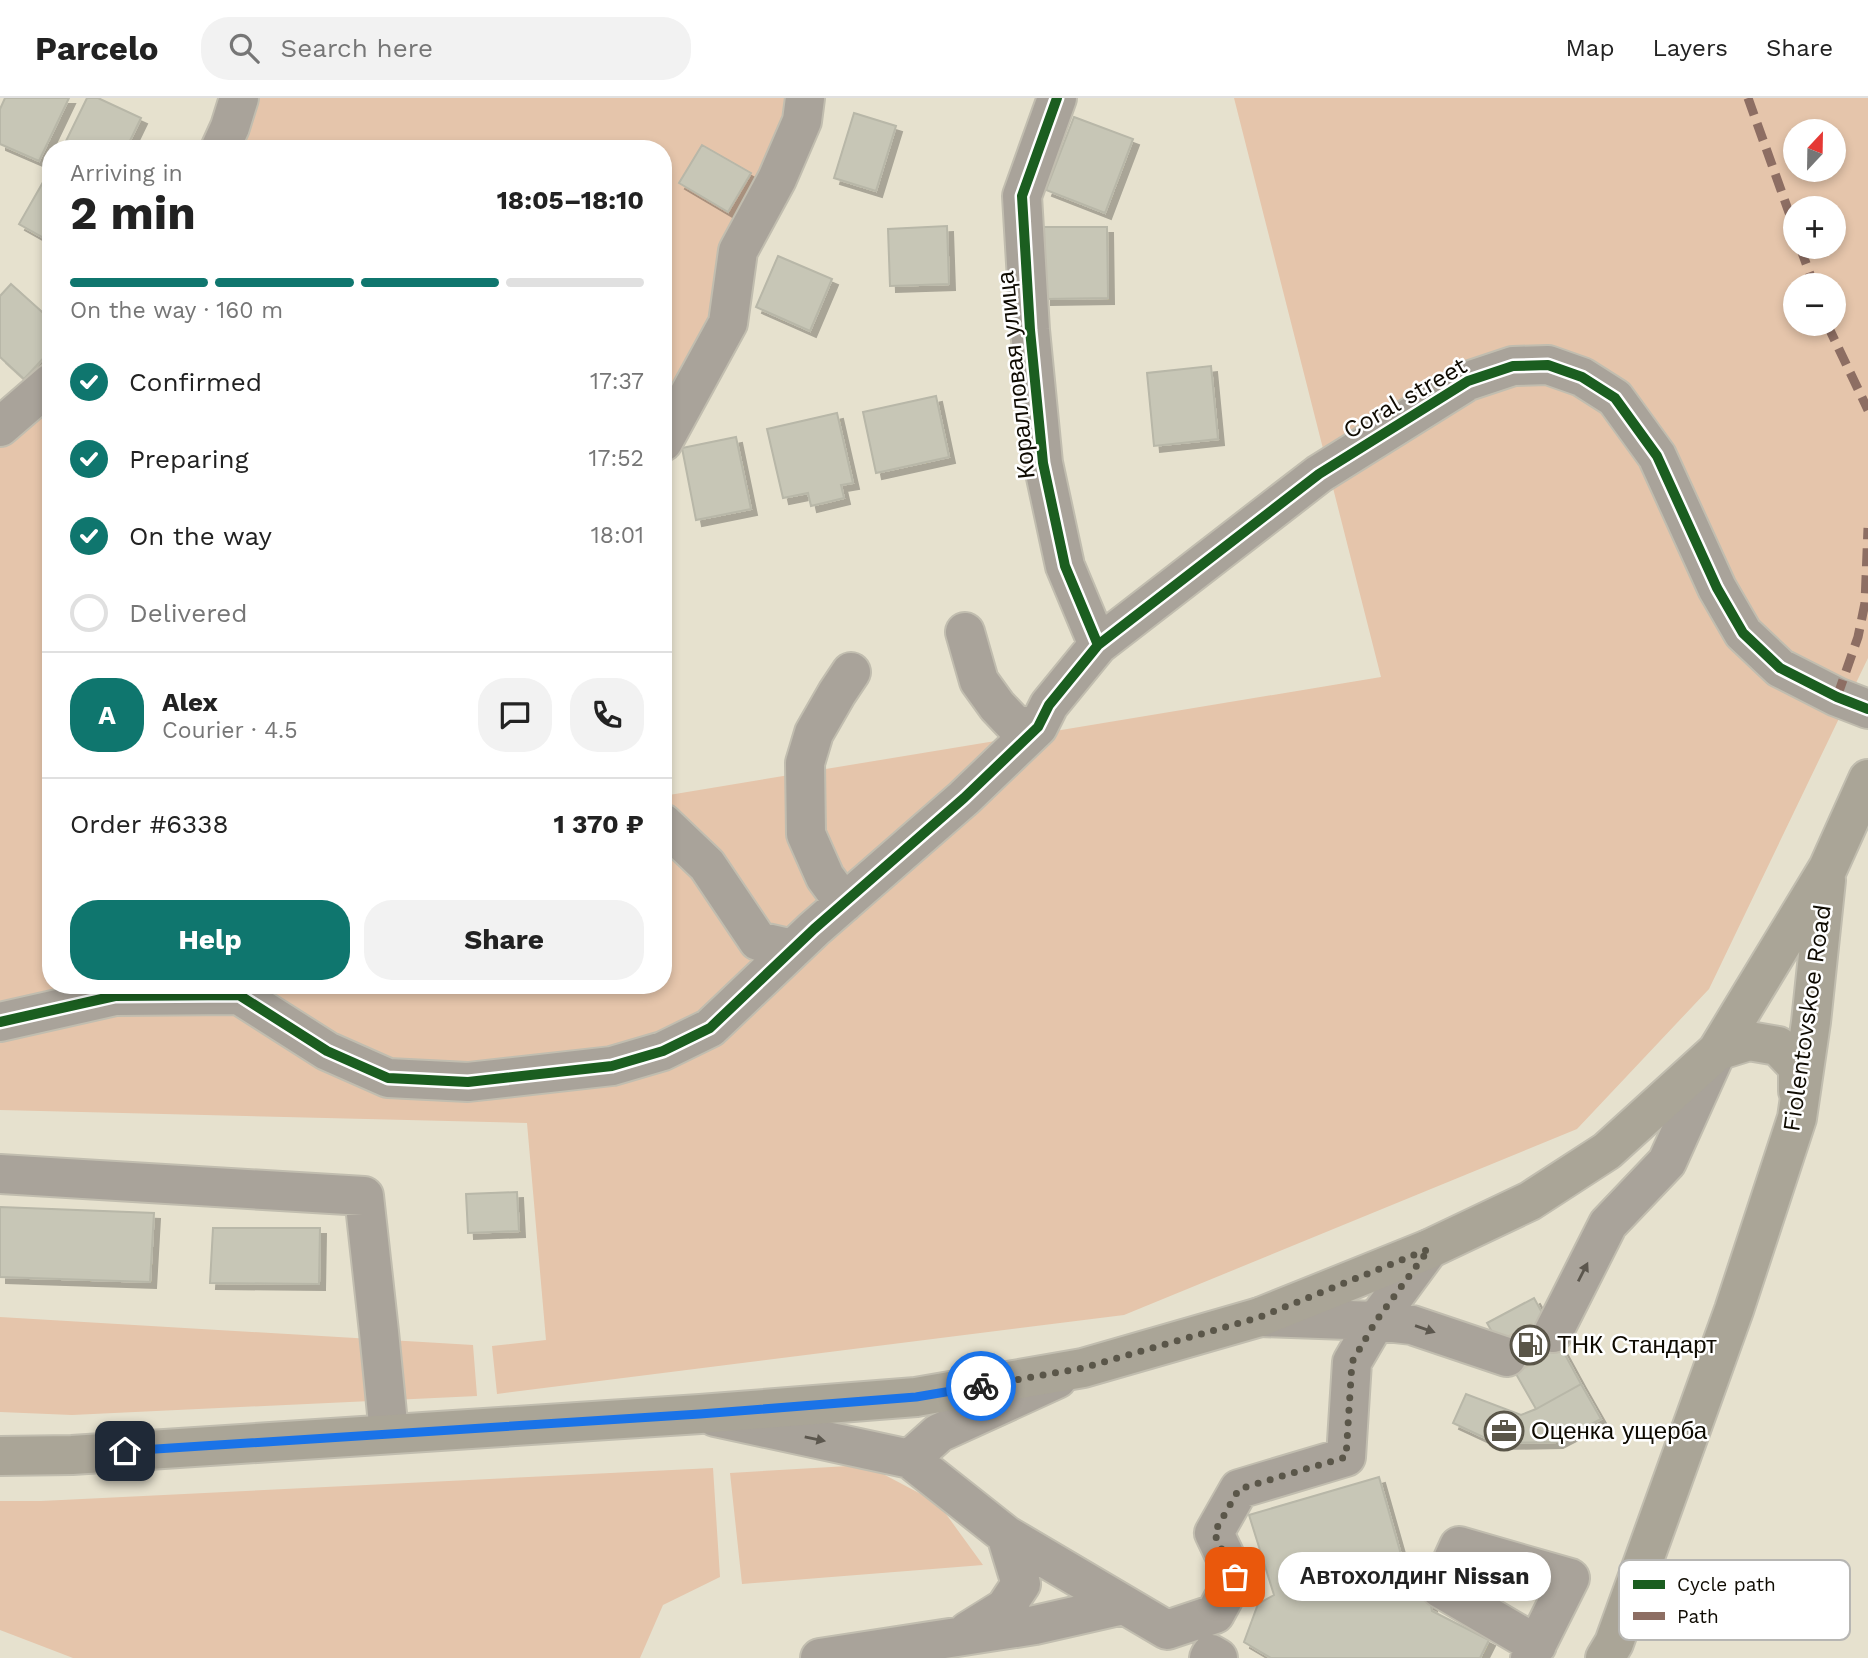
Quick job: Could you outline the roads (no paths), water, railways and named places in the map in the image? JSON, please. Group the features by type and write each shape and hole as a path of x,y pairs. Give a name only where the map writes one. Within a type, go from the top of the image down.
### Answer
{"main road":[{"path":"0,1456 72,1455 700,1414 916,1397 1083,1368 1260,1317 1429,1249 1530,1201 1607,1151 1717,1051 1828,868 1868,779"},
{"name":"Fiolentovskoe Road","path":"1644,1560 1734,1310 1797,1118 1828,868"},
{"path":"1717,1051 1749,1041 1778,1046 1798,1067 1797,1118"},
{"name":"Fiolentovskoe Road","path":"1611,1653 1619,1631"}],"street":[{"path":"224,140 239,98"},
{"path":"672,426 728,323 738,251 782,168 802,121 805,98"},
{"name":"Коралловая улица","path":"1057,98 1022,196 1030,330 1043,463 1062,553 1098,645"},
{"name":"Coral street","path":"250,994 327,1051 388,1078 468,1082 612,1066 663,1051 710,1028 793,948 964,798 1043,716 1098,645 1319,474 1468,381 1513,366 1548,365 1582,377 1615,398 1657,457 1717,588 1743,633 1780,668 1837,697 1868,709"},
{"path":"0,427 42,391"},
{"path":"965,632 979,681 997,706 1015,725 1043,716"},
{"path":"844,903 825,877 806,834 805,763 814,733 851,672"},
{"path":"672,832 707,865 758,941 793,948"},
{"path":"0,1022 115,996 158,994"},
{"path":"1553,1333 1608,1224 1667,1162 1717,1051"},
{"path":"0,1174 364,1196 389,1434"},
{"path":"700,1414 910,1459 1006,1535 1167,1630 1215,1614 1235,1577 1214,1533 1239,1489 1346,1457 1352,1362 1376,1321 1429,1249"},
{"path":"1260,1317 1376,1321 1412,1325 1507,1357"},
{"path":"910,1459 939,1433 1083,1368"},
{"path":"960,1636 1005,1608 1021,1584 1006,1535"},
{"path":"820,1658 1035,1625 1123,1605"},
{"path":"1209,1658 1211,1654 1218,1658"}],"tunnel":[{"path":"1507,1357 1553,1333"}],"place":[{"name":"ТНК Стандарт","path":"1530,1345"},
{"name":"Оценка ущерба","path":"1504,1431"},
{"name":"Автохолдинг Nissan","path":"1235,1577"}]}
